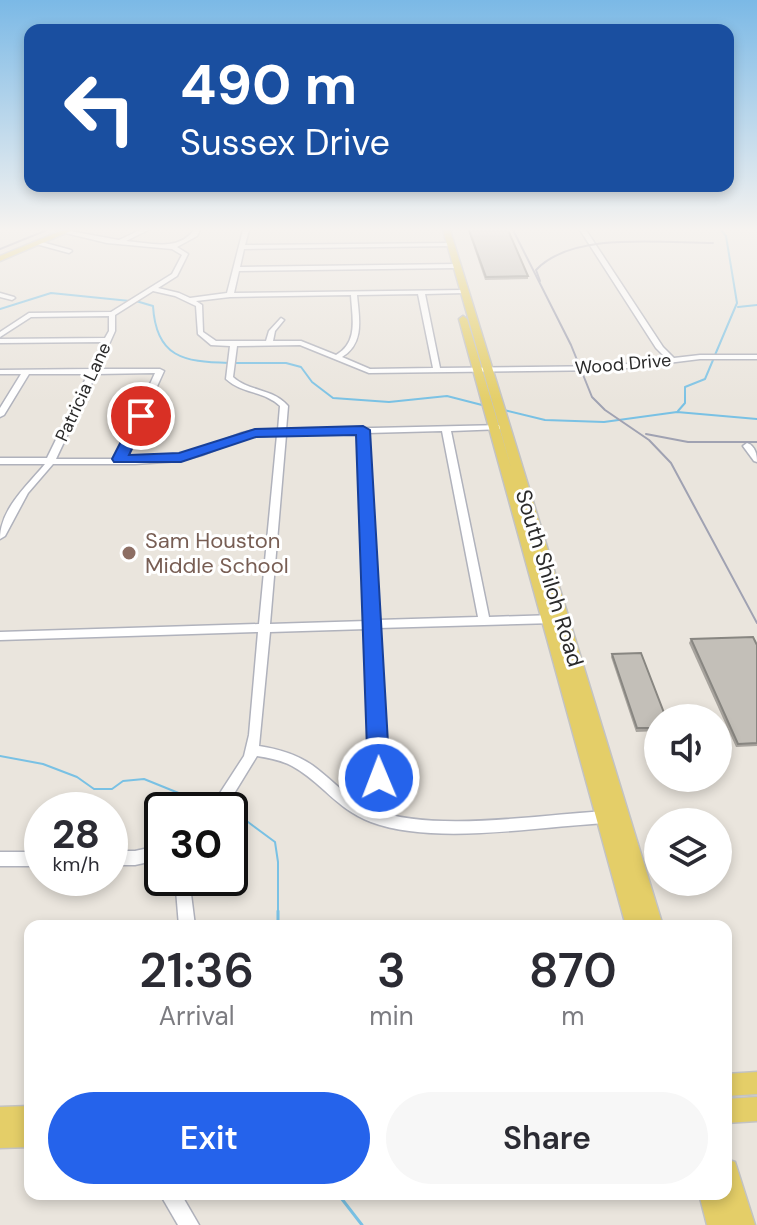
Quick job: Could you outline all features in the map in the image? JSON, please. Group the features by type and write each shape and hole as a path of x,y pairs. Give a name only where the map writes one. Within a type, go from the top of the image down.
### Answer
{"main road":[{"name":"South Shiloh Road","path":"459,287 477,370 498,428 612,817 635,920"},
{"name":"South Shiloh Road","path":"460,291 488,370 498,428"},
{"name":"South Shiloh Road","path":"612,817 651,920"},
{"path":"732,1085 757,1083"},
{"path":"732,1111 757,1109"},
{"path":"0,1119 24,1118"},
{"path":"0,1136 24,1135"},
{"path":"732,1191 742,1225"},
{"path":"713,1200 720,1225"}],"street":[{"name":"Patricia Lane","path":"0,536 24,492 51,460 112,331 112,314 155,287"},
{"path":"230,295 232,287"},
{"path":"620,287 660,348 673,361"},
{"path":"152,289 199,305 200,333 214,343 234,344 229,364 229,377 234,384 268,394 282,402 282,432 252,750 227,792"},
{"path":"421,291 437,371"},
{"path":"190,300 230,295 460,291"},
{"path":"336,358 349,352 356,342 354,293"},
{"path":"0,295 12,298"},
{"path":"1,339 29,315 112,314"},
{"path":"269,344 272,331 281,320"},
{"path":"1,339 108,340"},
{"name":"Wood Drive","path":"234,344 301,343 369,371 611,368 757,357"},
{"path":"0,372 151,370 160,374 120,459"},
{"path":"0,415 27,371"},
{"path":"446,428 484,622"},
{"path":"0,461 181,458 215,448 242,435 282,432 498,428"},
{"path":"363,430 379,778 364,813"},
{"path":"747,446 757,459"},
{"path":"0,636 555,619"},
{"path":"252,750 278,752 301,762 364,813 406,825 612,817"},
{"path":"0,859 24,859"},
{"path":"184,896 186,920"},
{"path":"174,1200 189,1225"}],"building":[{"path":"753,637 757,645 757,743 738,744 732,731 732,704 720,704 691,639"},
{"path":"641,653 661,704 644,704 644,728 637,728 612,654"}],"waterway":[{"path":"715,355 737,303 734,287"},
{"path":"0,309 51,293 130,301"},
{"path":"136,301 153,306 160,336 175,353 198,361 229,363"},
{"path":"738,307 757,305"},
{"path":"678,411 685,403 685,387 705,379 713,360"},
{"path":"235,363 286,363 301,367 312,382 333,398 389,402 447,396 482,405"},
{"path":"504,410 545,420 604,422 677,412 757,419"},
{"path":"0,756 43,764 77,777 94,789 112,789 123,781 144,779 176,792"},
{"path":"248,822 275,842 278,920"},
{"path":"343,1200 362,1225"}],"railway":[{"path":"542,287 571,345 592,397 605,410 649,440 671,463 757,623"},
{"path":"646,434 688,442 757,442"}],"place":[{"name":"Sam Houston Middle School","path":"129,553"}],"route":[{"path":"141,416 120,459 181,458 255,433 363,430 379,778"}]}
